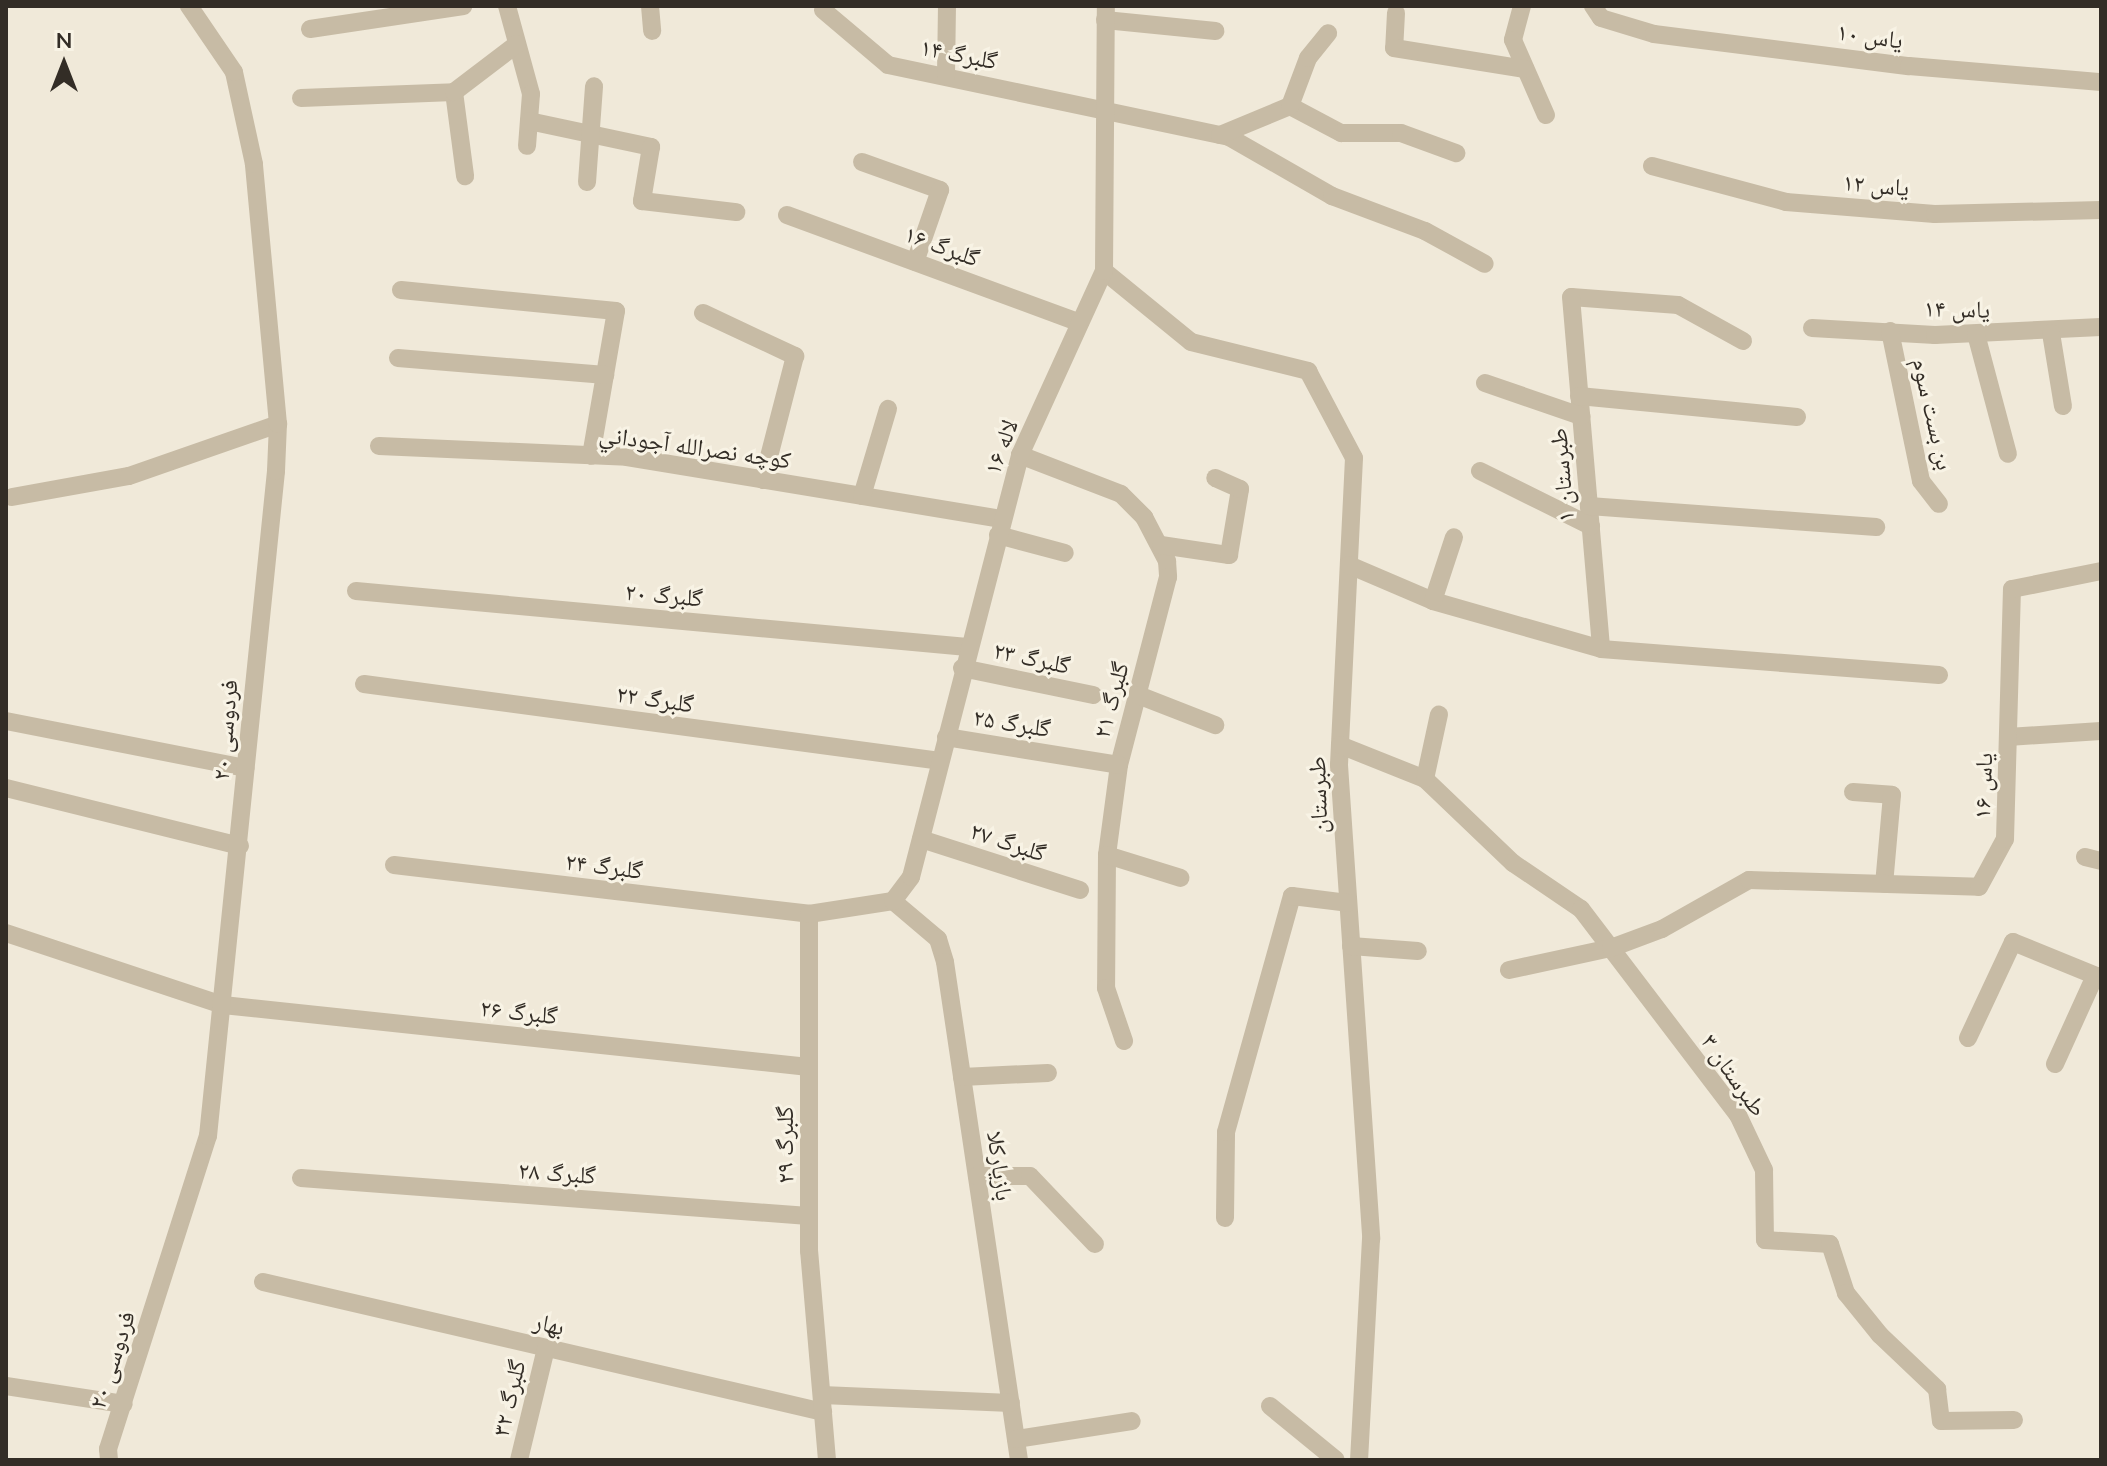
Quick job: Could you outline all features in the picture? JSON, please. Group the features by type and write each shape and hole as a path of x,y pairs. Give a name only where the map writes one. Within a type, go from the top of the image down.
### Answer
{"street":[{"name":"فردوسی ۲۰","path":"109,1460 208,1136 240,846 278,424 254,164 234,72 189,6"},
{"path":"310,29 463,6"},
{"path":"507,6 531,94 527,146"},
{"path":"650,6 652,31"},
{"path":"946,76 947,6"},
{"path":"1522,6 1513,40 1546,115"},
{"name":"یاس ۱۰","path":"1593,6 1601,18 1654,34 1909,66 2101,82"},
{"name":"گلبرگ ۱۴","path":"823,10 888,65 1105,107 1220,135 1332,196 1425,231 1485,264"},
{"path":"1106,13 1215,31"},
{"name":"لاله ۱۶","path":"893,901 911,877 967,647 1020,455 1104,271 1106,13"},
{"path":"1396,13 1394,48 1525,69"},
{"path":"1220,135 1290,106 1308,58 1328,33"},
{"path":"301,98 454,92 517,44"},
{"path":"587,182 594,86"},
{"path":"454,92 465,176"},
{"path":"1290,106 1341,133 1401,133 1456,153"},
{"path":"529,121 651,147 642,201 736,212"},
{"path":"862,162 940,190 915,262"},
{"name":"یاس ۱۲","path":"1652,166 1786,202 1935,214 2101,210"},
{"name":"گلبرگ ۱۶","path":"787,215 1080,323"},
{"name":"طبرستان","path":"1104,271 1191,342 1308,371 1354,458 1340,745 1371,1239 1359,1460"},
{"path":"401,290 616,311 591,456"},
{"name":"طبرستان ۱","path":"1601,649 1571,297 1678,305 1743,341"},
{"path":"703,313 795,356 763,480"},
{"name":"یاس ۱۴","path":"1812,328 1976,334 2051,333 2101,327"},
{"name":"بن بست سوم","path":"1890,331 1921,481 1939,504"},
{"path":"2051,333 2063,406"},
{"path":"1976,334 2008,454"},
{"path":"398,358 605,375"},
{"path":"1485,383 1581,416"},
{"path":"1579,396 1797,417"},
{"path":"862,496 888,409"},
{"path":"12,497 129,476 278,424"},
{"name":"كوچه نصرالله آجوداني","path":"379,446 591,456 763,480 862,496 1000,527 1065,553"},
{"path":"1020,455 1121,494 1161,545 1229,555 1240,489 1215,478"},
{"path":"1480,471 1591,526"},
{"path":"1589,506 1876,527"},
{"path":"1433,601 1454,537"},
{"name":"گلبرگ ۲۱","path":"1124,1041 1109,1002 1104,972 1107,855 1119,765 1168,577 1161,545"},
{"path":"1349,565 1433,601 1601,649 1939,675"},
{"name":"یاس ۱۶","path":"1611,948 1662,929 1749,880 1979,887 2005,839 2012,589 2101,571"},
{"name":"گلبرگ ۲۰","path":"356,591 967,647"},
{"name":"گلبرگ ۲۳","path":"962,668 1093,695"},
{"name":"گلبرگ ۲۲","path":"364,684 940,761"},
{"path":"1138,695 1215,725"},
{"path":"1425,779 1439,714"},
{"path":"6,721 245,768"},
{"path":"2008,737 2101,731"},
{"name":"گلبرگ ۲۵","path":"946,737 1119,765"},
{"name":"طبرستان ۳","path":"1340,745 1425,779 1513,863 1581,909 1738,1115 1764,1170 1765,1240 1830,1244 1846,1293 1880,1335 1937,1389 1941,1421 2014,1420"},
{"path":"6,788 240,846"},
{"path":"1853,792 1892,795 1884,884"},
{"name":"گلبرگ ۲۷","path":"921,839 1080,890"},
{"path":"1107,855 1181,878"},
{"name":"گلبرگ ۲۴","path":"394,865 809,914"},
{"path":"1225,1218 1226,1132 1292,896 1348,903"},
{"path":"809,914 893,901"},
{"name":"بازیارکلا","path":"893,901 938,939 962,1077 1019,1460"},
{"name":"گلبرگ ۲۹","path":"809,914 809,1216 827,1460"},
{"name":"گلبرگ ۲۶","path":"6,933 223,1005 809,1067"},
{"path":"1968,1038 2013,942 2098,977 2055,1064"},
{"path":"1351,946 1418,951"},
{"path":"1509,970 1611,948"},
{"path":"962,1077 1048,1073"},
{"path":"977,1176 1030,1176 1095,1244"},
{"name":"گلبرگ ۲۸","path":"301,1178 809,1216"},
{"name":"بهار","path":"263,1282 546,1348 822,1404 1011,1403"},
{"name":"گلبرگ ۳۲","path":"519,1460 546,1348"},
{"path":"6,1386 124,1404"},
{"path":"1270,1406 1336,1460"},
{"path":"1016,1439 1132,1421"}]}
